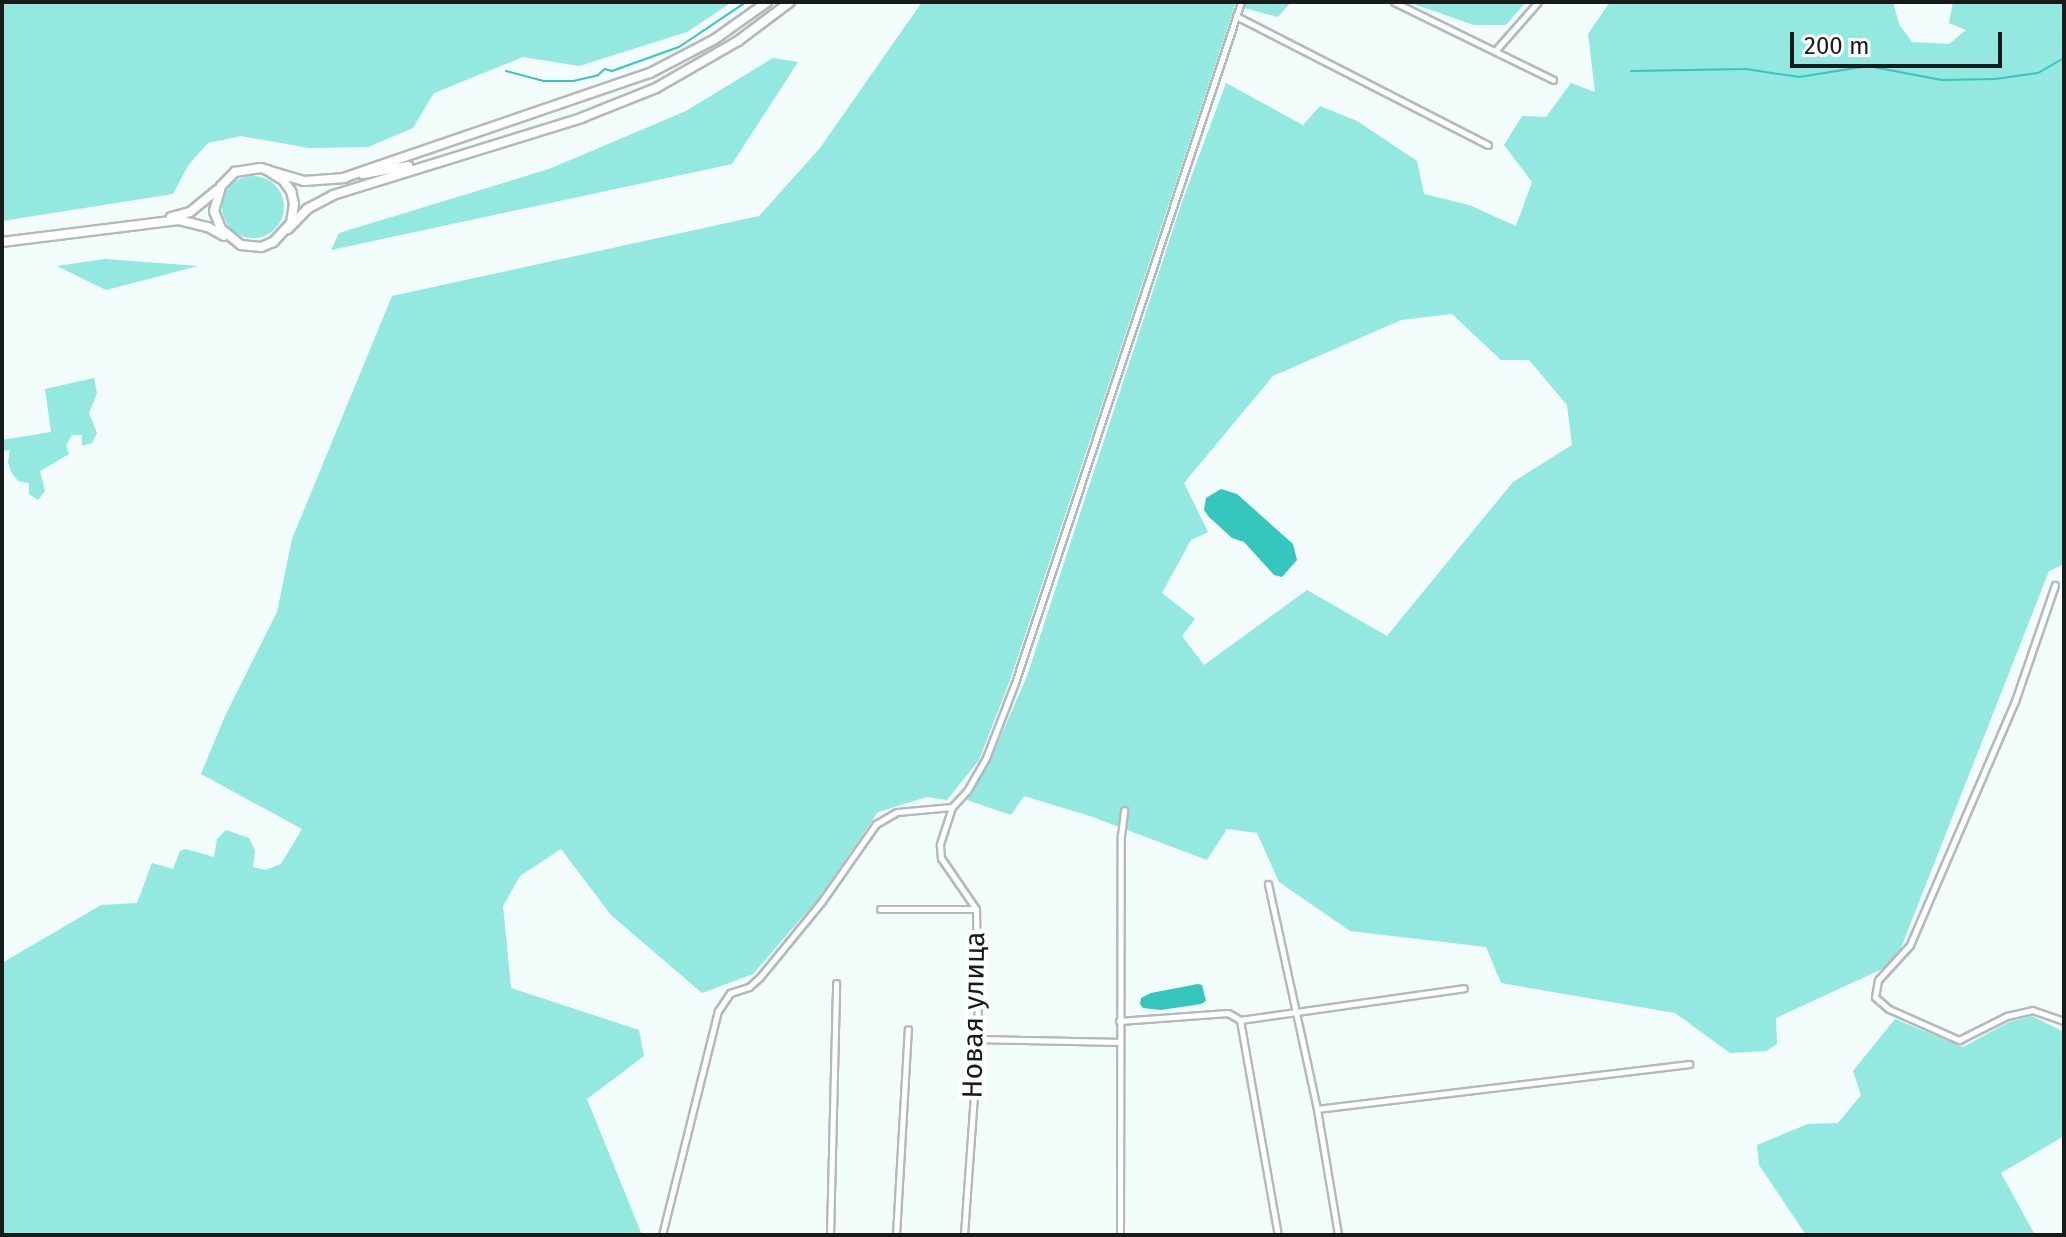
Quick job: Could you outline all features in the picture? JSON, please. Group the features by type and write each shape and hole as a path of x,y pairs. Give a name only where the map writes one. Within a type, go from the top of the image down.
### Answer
{"street":[{"path":"343,178 650,73 715,39 767,2"},
{"path":"150,222 192,222 235,242 254,247 267,245 307,209 333,195 581,118 656,88 738,41 790,2"},
{"name":"Новая улица","path":"964,1235 978,1039 976,909 941,858 940,845 952,807 967,791 986,758 1015,683 1241,2"},
{"path":"1394,2 1553,80"},
{"path":"1495,51 1538,2"},
{"path":"1236,16 1488,145"},
{"path":"2,242 150,222 190,212 211,197 225,180 241,170 267,170 304,181 343,178 439,161"},
{"path":"267,170 283,180 293,197 293,217 288,229"},
{"path":"225,180 215,198 215,217 221,229 235,242"},
{"path":"2055,585 2015,701 1910,945 1878,980 1875,997 1889,1009 1959,1040 2007,1016 2032,1010 2064,1021"},
{"path":"662,1235 718,1011 730,993 749,987 760,977 822,901 876,824 897,812 952,807"},
{"path":"1120,1235 1119,1021 1124,810"},
{"path":"1268,884 1317,1109 1338,1235"},
{"path":"880,909 976,909"},
{"path":"830,1235 836,983"},
{"path":"1119,1021 1228,1013 1240,1020 1296,1009 1464,988"},
{"path":"1240,1020 1278,1235"},
{"path":"896,1235 908,1029"},
{"path":"978,1039 1119,1042"},
{"path":"1317,1109 1689,1064"}],"shaded area":[{"path":"2,2 732,2 687,32 579,66 523,57 434,93 413,128 368,147 309,148 241,136 208,143 189,164 173,194 2,221"},
{"path":"922,2 1236,2 1010,680 979,760 947,800 927,797 878,812 818,899 753,974 702,993 611,915 561,849 520,876 503,906 511,988 639,1030 644,1056 587,1099 642,1235 2,1235 2,963 101,905 137,903 152,863 173,869 180,851 186,849 214,857 217,839 226,830 249,838 255,851 253,867 265,870 281,864 302,829 201,774 225,716 277,612 292,539 392,296 759,216 820,148"},
{"path":"1246,2 1291,2 1278,17 1244,8"},
{"path":"1408,2 1526,2 1506,25 1474,25"},
{"path":"1610,2 1893,2 1899,24 1912,42 1949,44 1966,30 1949,23 1953,2 2064,2 2064,564 2049,571 1895,963 1776,1018 1777,1044 1766,1051 1730,1053 1675,1013 1501,983 1486,947 1350,931 1279,882 1257,833 1227,829 1207,860 1090,816 1024,796 1011,815 967,800 990,761 1027,676 1182,202 1226,83 1303,125 1320,106 1357,121 1417,161 1424,194 1469,205 1516,226 1532,182 1504,145 1522,116 1546,117 1571,83 1595,92 1588,34","holes":["1452,314 1501,360 1529,360 1567,405 1572,445 1513,482 1387,636 1307,590 1204,665 1182,636 1195,619 1162,593 1191,540 1208,532 1184,483 1273,376 1401,320"]},
{"path":"773,58 798,62 732,164 331,250 339,233 549,169 686,111"},
{"path":"253,176 265,178 275,185 282,195 282,219 275,229 265,236 253,238 241,236 231,229 224,219 222,207 224,195 231,185 241,178"},
{"path":"105,259 198,266 106,290 57,266"},
{"path":"94,378 97,393 89,413 97,433 92,443 82,446 82,435 72,435 66,445 69,454 40,471 45,491 38,500 29,494 29,483 18,481 11,472 8,462 10,450 2,451 2,440 51,432 45,389"},
{"path":"1221,489 1237,494 1293,544 1297,560 1282,577 1274,575 1244,542 1232,538 1204,510 1206,498"},
{"path":"1202,985 1206,1001 1201,1004 1161,1010 1143,1008 1140,1004 1141,998 1151,993"},
{"path":"2032,1016 2064,1032 2064,1136 2001,1173 2035,1235 1806,1235 1759,1165 1757,1145 1808,1124 1838,1123 1861,1095 1853,1071 1895,1019 1963,1047 2009,1022"}],"waterway":[{"path":"506,71 543,81 573,81 598,75 605,69 612,71 679,47 746,2"},
{"path":"1631,71 1746,69 1799,77 1868,66 1942,80 1995,79 2038,73 2064,58"}]}
